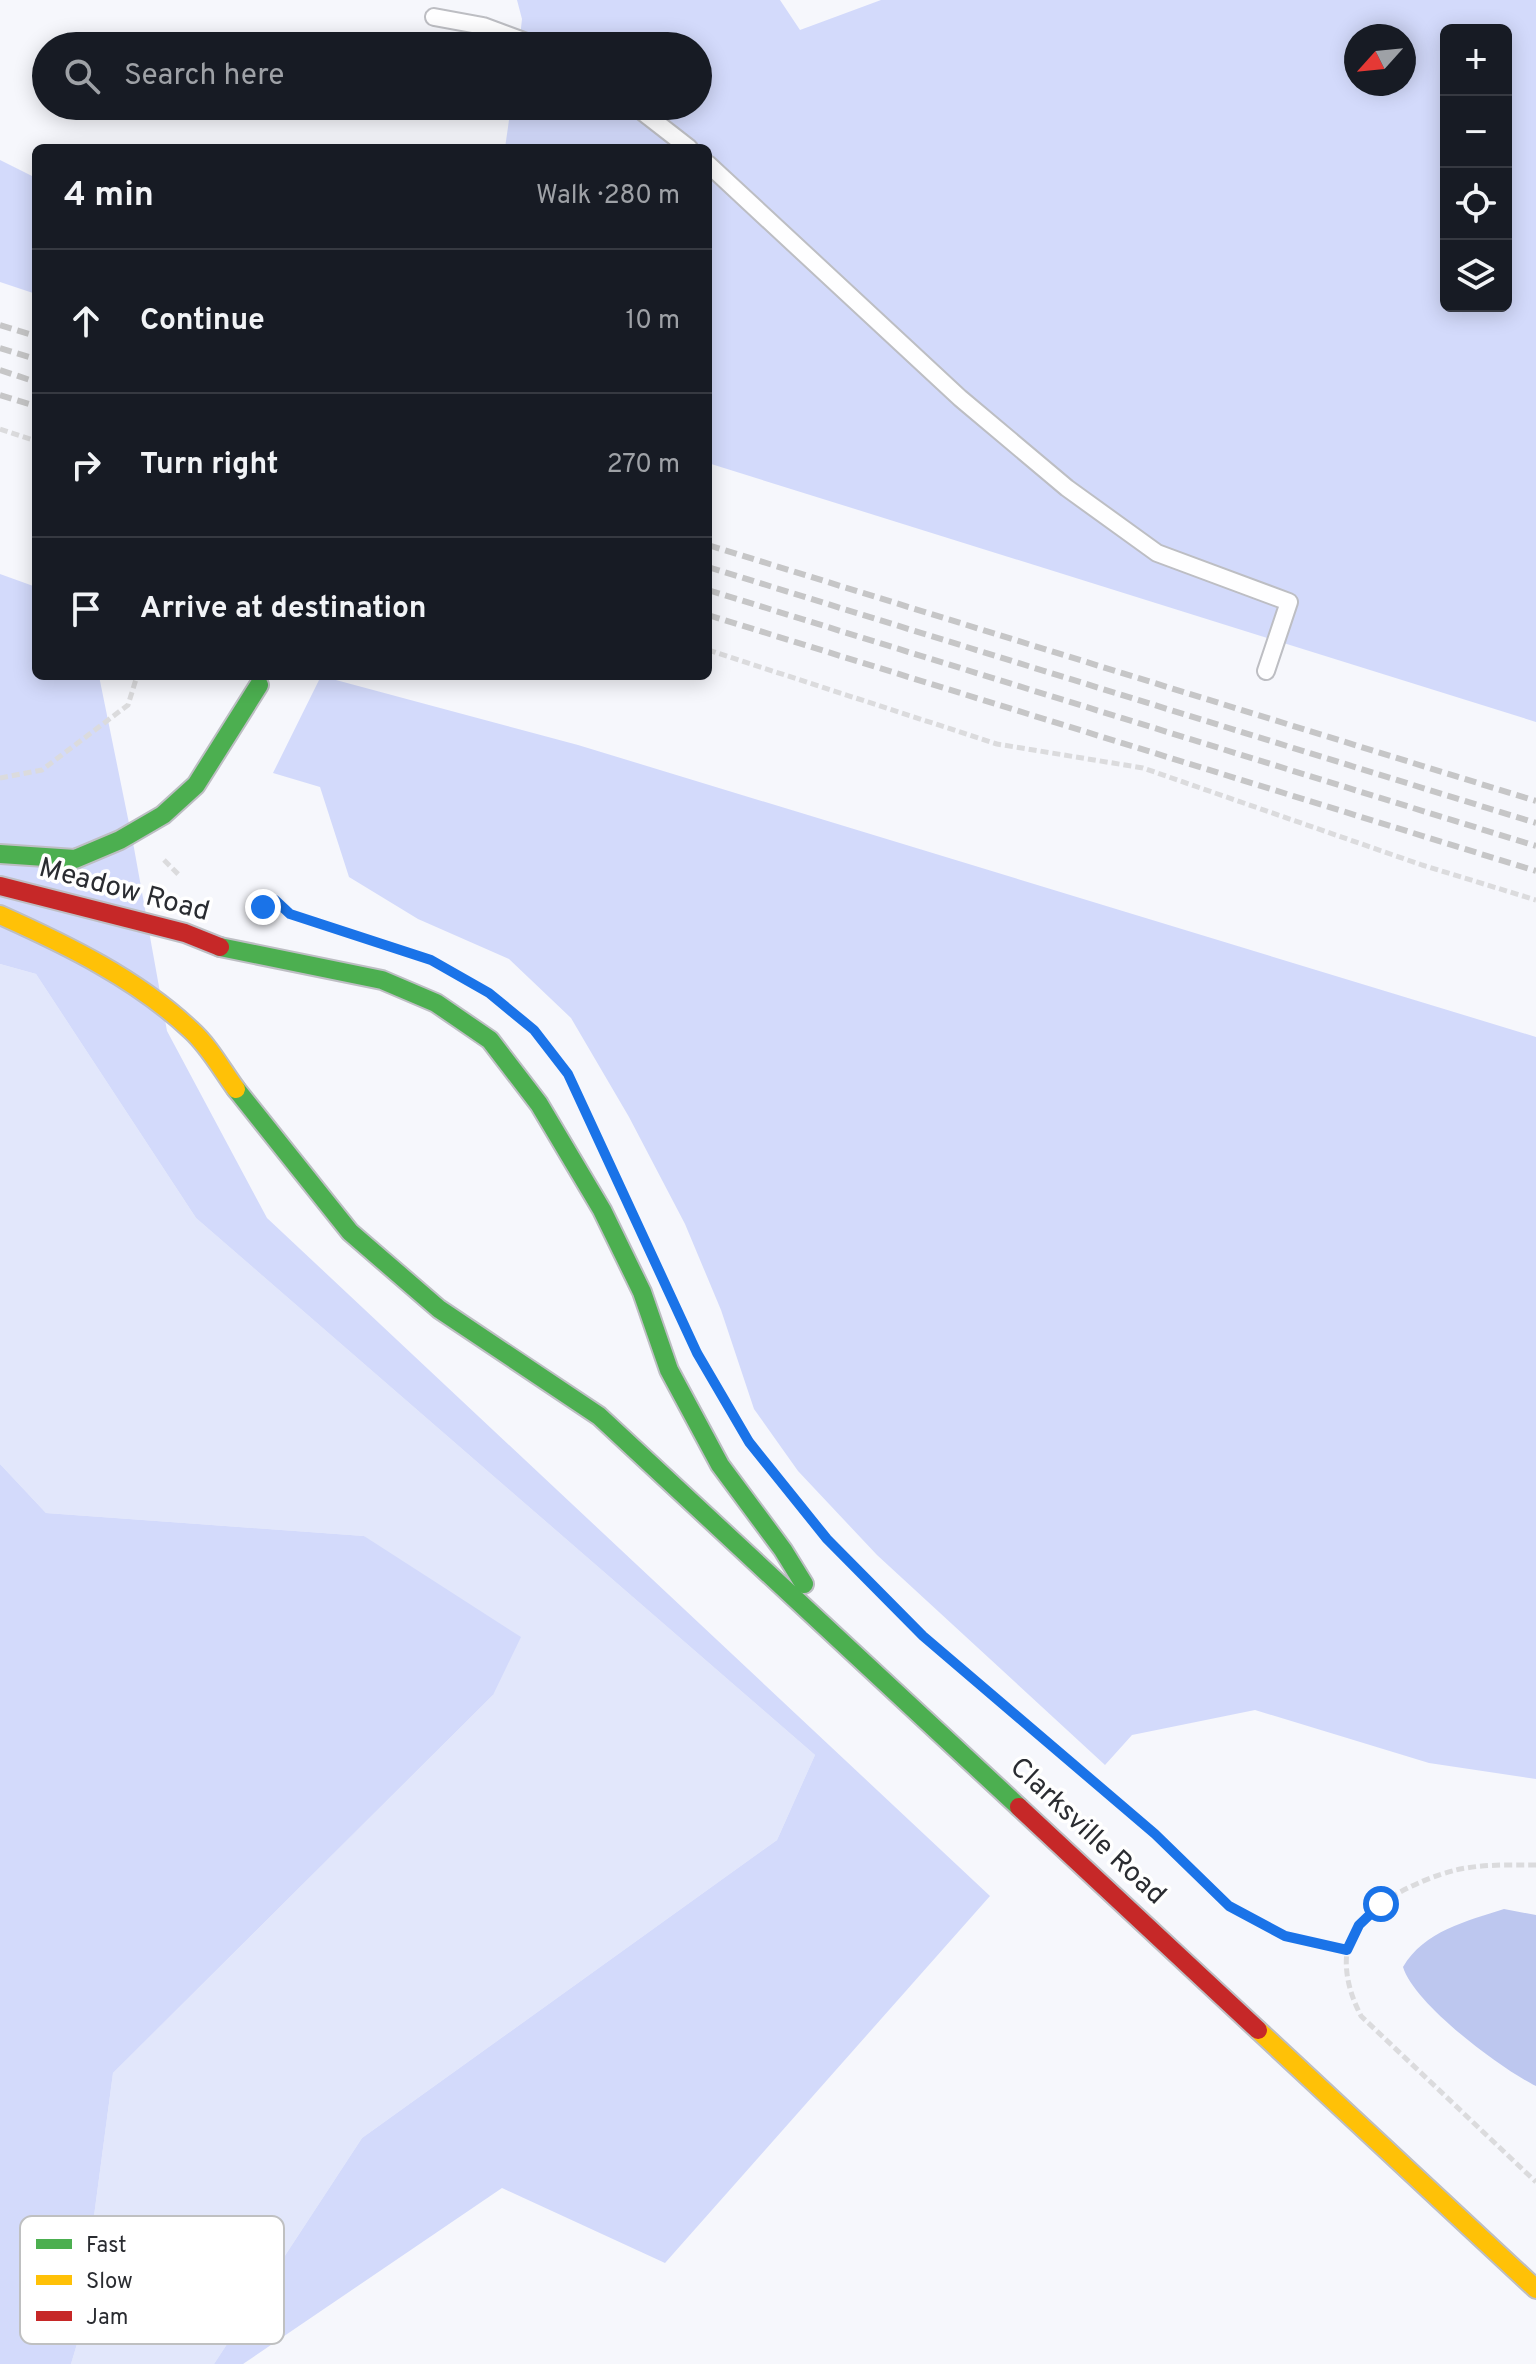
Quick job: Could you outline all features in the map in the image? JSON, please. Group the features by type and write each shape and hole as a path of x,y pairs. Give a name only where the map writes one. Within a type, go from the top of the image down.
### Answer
{"street":[{"path":"0,854 75,859 120,840 163,815 196,785 259,685"},
{"name":"Meadow Road","path":"0,886 185,933 232,951 382,980 436,1003 490,1040 539,1104 602,1210 642,1292 669,1370 720,1465 783,1550 837,1637"},
{"name":"Clarksville Road","path":"0,915 63,943 137,988 193,1031 261,1122 350,1232 439,1309 599,1416 1536,2289"}],"lane":[{"path":"434,17 499,32"},
{"path":"653,120 684,144"},
{"path":"712,168 960,398 1067,488 1157,553 1289,602 1266,671"}],"path":[{"path":"0,429 32,440"},
{"path":"712,651 997,744 1143,768 1422,865 1536,900"},
{"path":"0,778 42,770 128,705 136,680"},
{"path":"263,907 275,900 290,914 318,923"},
{"path":"827,1539 923,1636 1155,1834 1229,1906 1285,1936 1347,1950"},
{"path":"1536,1865 1457,1869 1410,1886 1381,1904 1359,1925 1347,1950 1349,1991 1361,2016 1536,2182"}],"shaded area":[{"path":"517,0 780,0 800,30 881,0 1536,0 1536,722 712,464 712,144 506,144 509,120 712,120 712,32 521,32 522,19"},
{"path":"0,160 32,176 32,293 0,282"},
{"path":"0,574 32,586 32,680 100,680 167,1031 267,1218 990,1896 665,2263 502,2188 284,2336 284,2257 362,2138 777,1840 815,1755 196,1218 36,974 0,964"},
{"path":"319,680 336,680 578,745 1536,1037 1536,1779 1429,1763 1255,1710 1132,1735 1105,1765 877,1555 798,1471 754,1409 721,1310 685,1224 629,1117 571,1018 509,959 418,919 349,877 320,787 273,773"},
{"path":"0,964 36,974 196,1218 815,1755 777,1840 362,2138 284,2257 284,2216 94,2216 113,2073 493,1695 364,1536 46,1513 0,1464"},
{"path":"0,1464 46,1513 364,1536 521,1637 493,1695 113,2073 94,2216 20,2216 20,2344 77,2344 71,2364 0,2364"},
{"path":"1504,1909 1536,1915 1536,2086 1460,2034 1424,1999 1403,1967 1422,1944 1434,1936 1461,1923"},
{"path":"77,2344 227,2344 214,2364 71,2364"},
{"path":"227,2344 272,2344 243,2364 214,2364"}],"railway":[{"path":"0,325 32,335"},
{"path":"0,348 32,358"},
{"path":"0,370 32,381"},
{"path":"0,395 32,405"},
{"path":"712,546 1536,801"},
{"path":"712,568 1536,823"},
{"path":"712,591 1536,846"},
{"path":"712,616 1536,871"}],"traffic: fast":[{"path":"0,854 75,859 120,840 163,815 196,785 259,685"},
{"path":"220,947 382,980 436,1003 490,1040 539,1104 602,1210 642,1292 669,1370 720,1465 783,1550 804,1584"},
{"path":"236,1089 350,1232 439,1309 599,1416 1019,1807"}],"traffic: slow":[{"path":"0,915 76,951 148,995 198,1036 236,1089"},
{"path":"1258,2030 1536,2289"}],"traffic: jam":[{"path":"0,886 185,933 220,947"},
{"path":"1019,1807 1258,2030"}],"route":[{"path":"263,907 275,900 290,914 431,960 489,993 534,1030 568,1074 697,1353 749,1442 827,1539 923,1636 1155,1834 1229,1906 1285,1936 1347,1950 1359,1925 1381,1904"}]}
